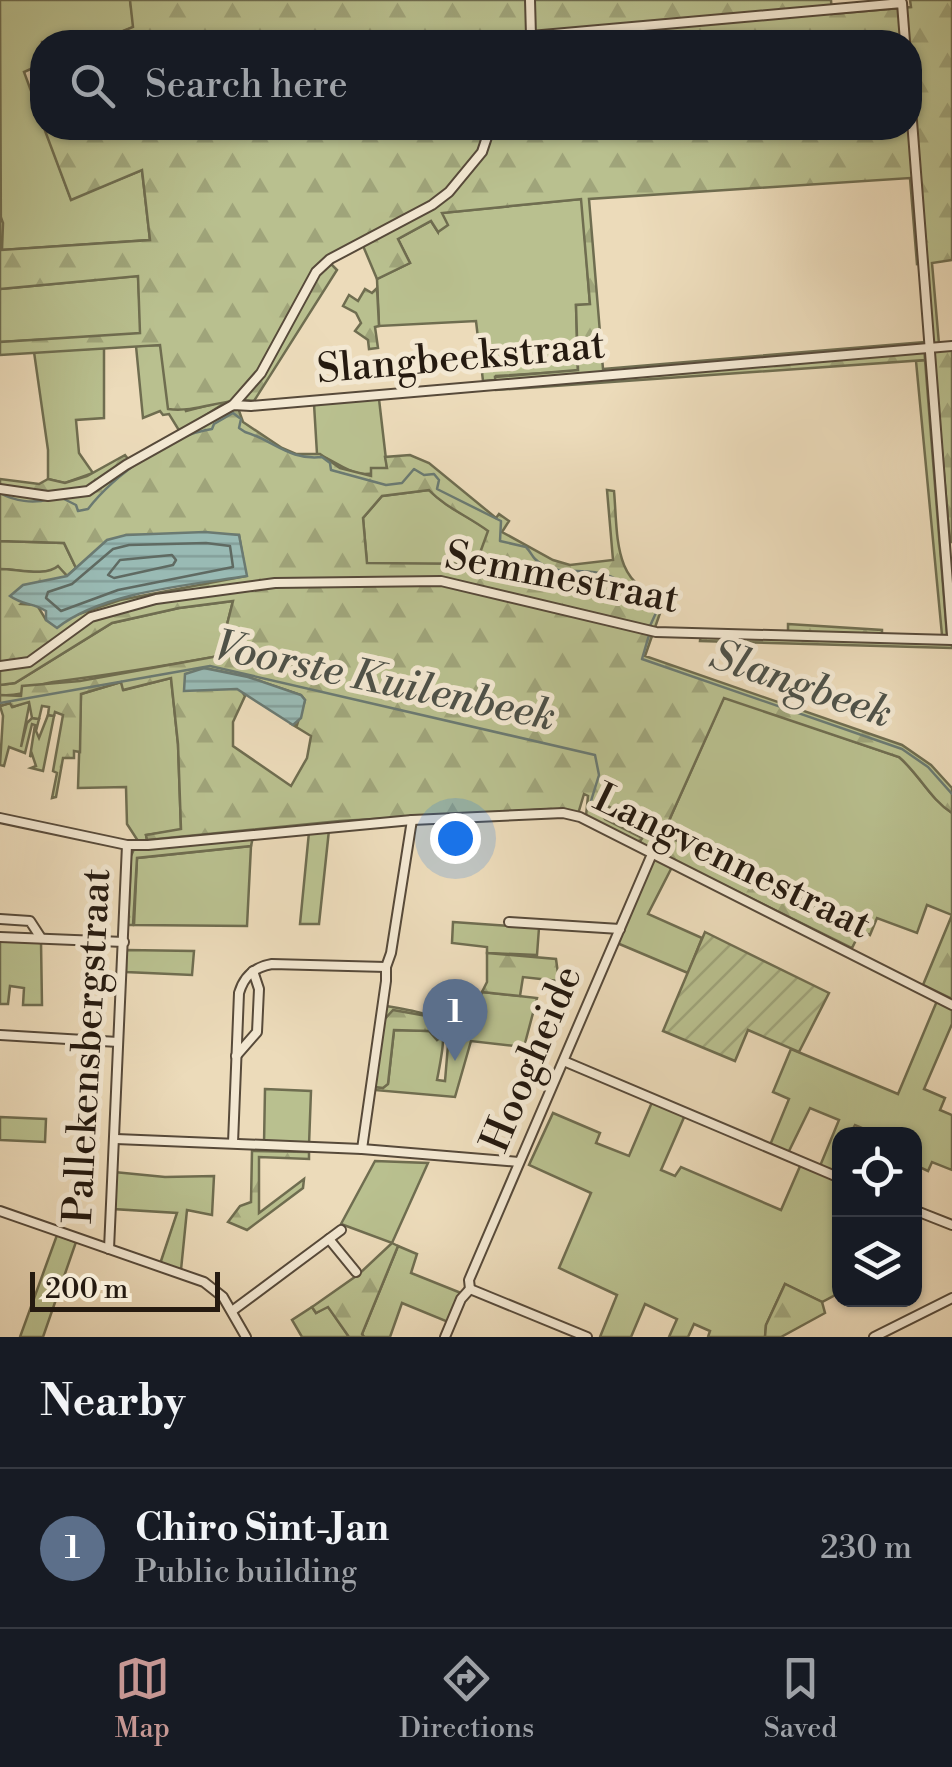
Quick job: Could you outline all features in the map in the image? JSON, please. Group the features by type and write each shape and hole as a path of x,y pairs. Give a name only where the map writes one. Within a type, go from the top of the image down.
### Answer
{"street":[{"path":"529,30 530,0"},
{"path":"622,30 902,3 905,30"},
{"path":"233,405 261,373 316,272 330,260 450,192 482,152 486,140"},
{"path":"913,140 952,638"},
{"name":"Slangbeekstraat","path":"0,489 48,496 88,491 233,405 952,346"},
{"name":"Semmestraat","path":"0,666 29,662 91,616 156,599 275,583 442,581 656,632 952,638"},
{"name":"Langvennestraat","path":"0,818 127,845 412,820 563,813 580,817 952,1005"},
{"path":"362,1149 386,966 412,820"},
{"name":"Pallekensbergstraat","path":"109,1249 127,845"},
{"name":"Hoogheide","path":"444,1337 470,1288 469,1280 566,1062 652,854"},
{"path":"0,919 30,921 41,938"},
{"path":"509,922 620,929"},
{"path":"0,937 124,942"},
{"path":"233,1142 239,993 253,971 272,964 386,966"},
{"path":"236,1056 257,1032 259,989 253,971"},
{"path":"0,1034 118,1042"},
{"path":"566,1062 832,1175"},
{"path":"116,1140 362,1149 519,1162"},
{"path":"0,1211 204,1282 224,1297 246,1337"},
{"path":"922,1213 952,1226"},
{"path":"232,1310 341,1230"},
{"path":"329,1239 356,1272"},
{"path":"470,1288 588,1337"},
{"path":"874,1337 952,1298"}],"green space":[{"path":"0,0 130,0 134,27 126,30 30,30 30,69 24,72 30,88 30,140 49,140 71,199 142,170 150,240 1,250"},
{"path":"130,0 831,0 832,14 911,7 910,0 952,0 952,260 932,263 939,344 932,344 924,263 917,264 910,178 589,199 603,369 924,342 925,360 496,390 495,377 578,370 576,305 590,304 581,199 442,213 448,225 438,232 431,221 398,239 410,263 377,279 361,241 329,262 337,270 254,401 168,409 160,345 0,355 0,342 140,333 138,276 0,289 0,215 2,250 150,240 142,170 71,200 48,140 922,140 922,30 126,30 133,27"},
{"path":"582,199 590,305 576,305 578,371 496,376 495,380 483,381 476,321 379,326 377,279 410,263 398,239 431,221 438,232 441,213"},
{"path":"138,276 141,334 0,342 0,289"},
{"path":"377,288 378,348 369,349 368,340 355,331 361,323 356,313 343,306 349,295 358,301 365,289 372,293"},
{"path":"161,345 186,411 229,400 180,432 169,414 160,411 143,418 136,346"},
{"path":"104,348 104,418 76,420 79,453 93,473 65,483 48,479 48,450 34,352"},
{"path":"952,349 952,542 950,542 933,351"},
{"path":"925,360 947,636 942,635 916,361"},
{"path":"379,399 387,468 358,473 317,454 314,404"},
{"path":"238,408 243,422 282,448 296,454 320,454 340,468 371,476 371,468 387,468 385,457 410,455 429,463 496,518 499,514 509,521 502,532 570,565 613,560 607,490 614,491 618,541 627,571 648,591 666,596 645,656 902,745 931,765 952,788 952,813 899,757 724,698 663,834 754,879 757,875 861,930 852,948 655,851 662,834 602,803 598,809 605,819 642,838 639,843 586,816 588,796 584,794 578,814 551,809 340,821 147,840 146,835 181,829 171,678 123,690 121,682 81,694 80,752 74,751 74,758 63,758 56,797 52,798 63,715 48,715 49,707 42,706 39,719 32,718 29,702 0,706 0,695 21,696 22,686 80,681 219,656 233,601 112,623 15,683 0,685 0,569 39,572 58,566 67,576 43,583 21,604 37,605 46,620 73,616 120,600 246,576 239,535 126,535 76,568 64,543 0,541 0,479 65,483 125,455 132,464","holes":["429,490 488,531 476,564 367,563 363,518 382,496","204,668 248,677 301,695 305,700 297,725 293,725 311,736 307,758 291,786 233,746 233,722 245,696"]},
{"path":"429,490 489,531 476,564 367,564 363,518 382,496"},
{"path":"0,541 64,543 76,568 67,576 58,567 39,572 0,569"},
{"path":"233,601 219,656 53,682 24,693 0,695 0,685 15,683 112,623"},
{"path":"788,624 882,630 882,636 952,636 952,648 700,641 701,632 788,632"},
{"path":"171,678 181,830 146,835 147,840 138,841 127,824 126,787 78,788 81,694 121,682 124,690"},
{"path":"724,697 899,757 952,813 952,915 927,905 917,933 877,918 870,935 757,876 755,880 663,834"},
{"path":"29,701 31,710 29,706 21,747 32,718 39,719 39,738 48,715 54,716 43,771 31,768 36,766 32,754 30,757 35,725 32,724 25,753 9,747 4,766 0,765 0,706 10,703 13,707"},
{"path":"601,803 663,834 655,851 639,843 642,838 631,832 636,830"},
{"path":"329,830 319,924 300,924 309,832"},
{"path":"253,837 251,846 137,858 133,925 128,925 134,849"},
{"path":"251,846 247,926 134,925 137,858"},
{"path":"657,859 672,867 648,914 702,938 688,973 617,943 652,861"},
{"path":"952,915 952,999 923,985"},
{"path":"453,922 539,928 537,955 487,953 487,947 452,943"},
{"path":"705,932 829,993 799,1052 748,1030 735,1061 663,1031"},
{"path":"0,941 41,942 42,1005 23,1005 24,988 10,986 8,1004 0,1004"},
{"path":"126,950 194,951 192,975 126,972"},
{"path":"487,953 556,959 559,981 523,977 520,996 482,992 487,982"},
{"path":"482,992 537,998 524,1047 471,1041 455,1097 374,1090 388,1083 394,1030 429,1031 437,1027 391,1017 384,1020 386,1006 422,1013 439,1024 443,1044 437,1080 445,1081 449,1033 465,1026 462,1023 448,1028 432,1010 477,1012"},
{"path":"937,1001 952,1008 952,1024 924,1089 945,1098 940,1110 952,1115 952,1170 932,1162 928,1171 922,1168 922,1127 836,1127 839,1120 810,1108 788,1153 770,1145 789,1099 773,1092 791,1049 898,1094"},
{"path":"393,1010 427,1016 441,1037 437,1040 429,1031 394,1030 388,1084 375,1087 384,1020"},
{"path":"265,1089 311,1091 309,1145 264,1144"},
{"path":"653,1100 685,1115 661,1170 675,1176 681,1167 781,1210 801,1164 832,1177 832,1297 822,1302 785,1284 766,1325 765,1337 708,1337 710,1331 694,1324 688,1337 669,1337 677,1319 645,1304 631,1337 600,1337 617,1295 559,1268 591,1193 529,1165 553,1113 600,1133 596,1143 629,1156"},
{"path":"0,1117 46,1119 45,1142 0,1140"},
{"path":"832,1137 832,1171 820,1166"},
{"path":"252,1151 309,1152 309,1159 259,1157 259,1213 304,1179 303,1188 247,1230 228,1222 240,1206 251,1202"},
{"path":"375,1161 428,1163 392,1243 341,1224"},
{"path":"114,1172 214,1176 212,1215 187,1210 181,1270 160,1264 177,1213 113,1209"},
{"path":"57,1235 76,1242 43,1337 20,1337"},
{"path":"392,1243 398,1246 364,1337 349,1337 328,1307 316,1313 312,1307 359,1274"},
{"path":"398,1246 417,1254 411,1273 461,1293 448,1322 402,1303 390,1337 364,1337 362,1334"},
{"path":"785,1284 822,1302 825,1313 781,1337 765,1337 766,1325"},
{"path":"328,1306 349,1337 302,1337 292,1320 312,1307 316,1313"}],"water":[{"path":"126,535 239,535 247,576 122,598 57,628 46,620 46,611 10,596 23,585 67,576 107,540"},
{"path":"204,668 248,677 301,695 305,700 301,718 293,725 237,689 184,691 185,674"}],"waterway":[{"name":"Slangbeek","path":"62,498 76,505 78,511 88,509 112,483 144,458 179,439 212,429 233,413 241,419 239,428 245,432 300,456 322,457 330,463 331,470 386,485 402,483 414,469 424,475 434,474 439,480 437,489 501,521 500,541 526,547 535,559 551,568 607,575 657,599 660,604 650,626"},
{"name":"Slangbeek","path":"0,493 24,501 49,499"},
{"name":"Slangbeek","path":"649,635 642,659 902,749 928,767 952,794"},
{"name":"Voorste Kuilenbeek","path":"0,703 210,666 595,755 599,775 591,801"}],"place":[{"name":"Chiro Sint-Jan","path":"455,1061"}]}
